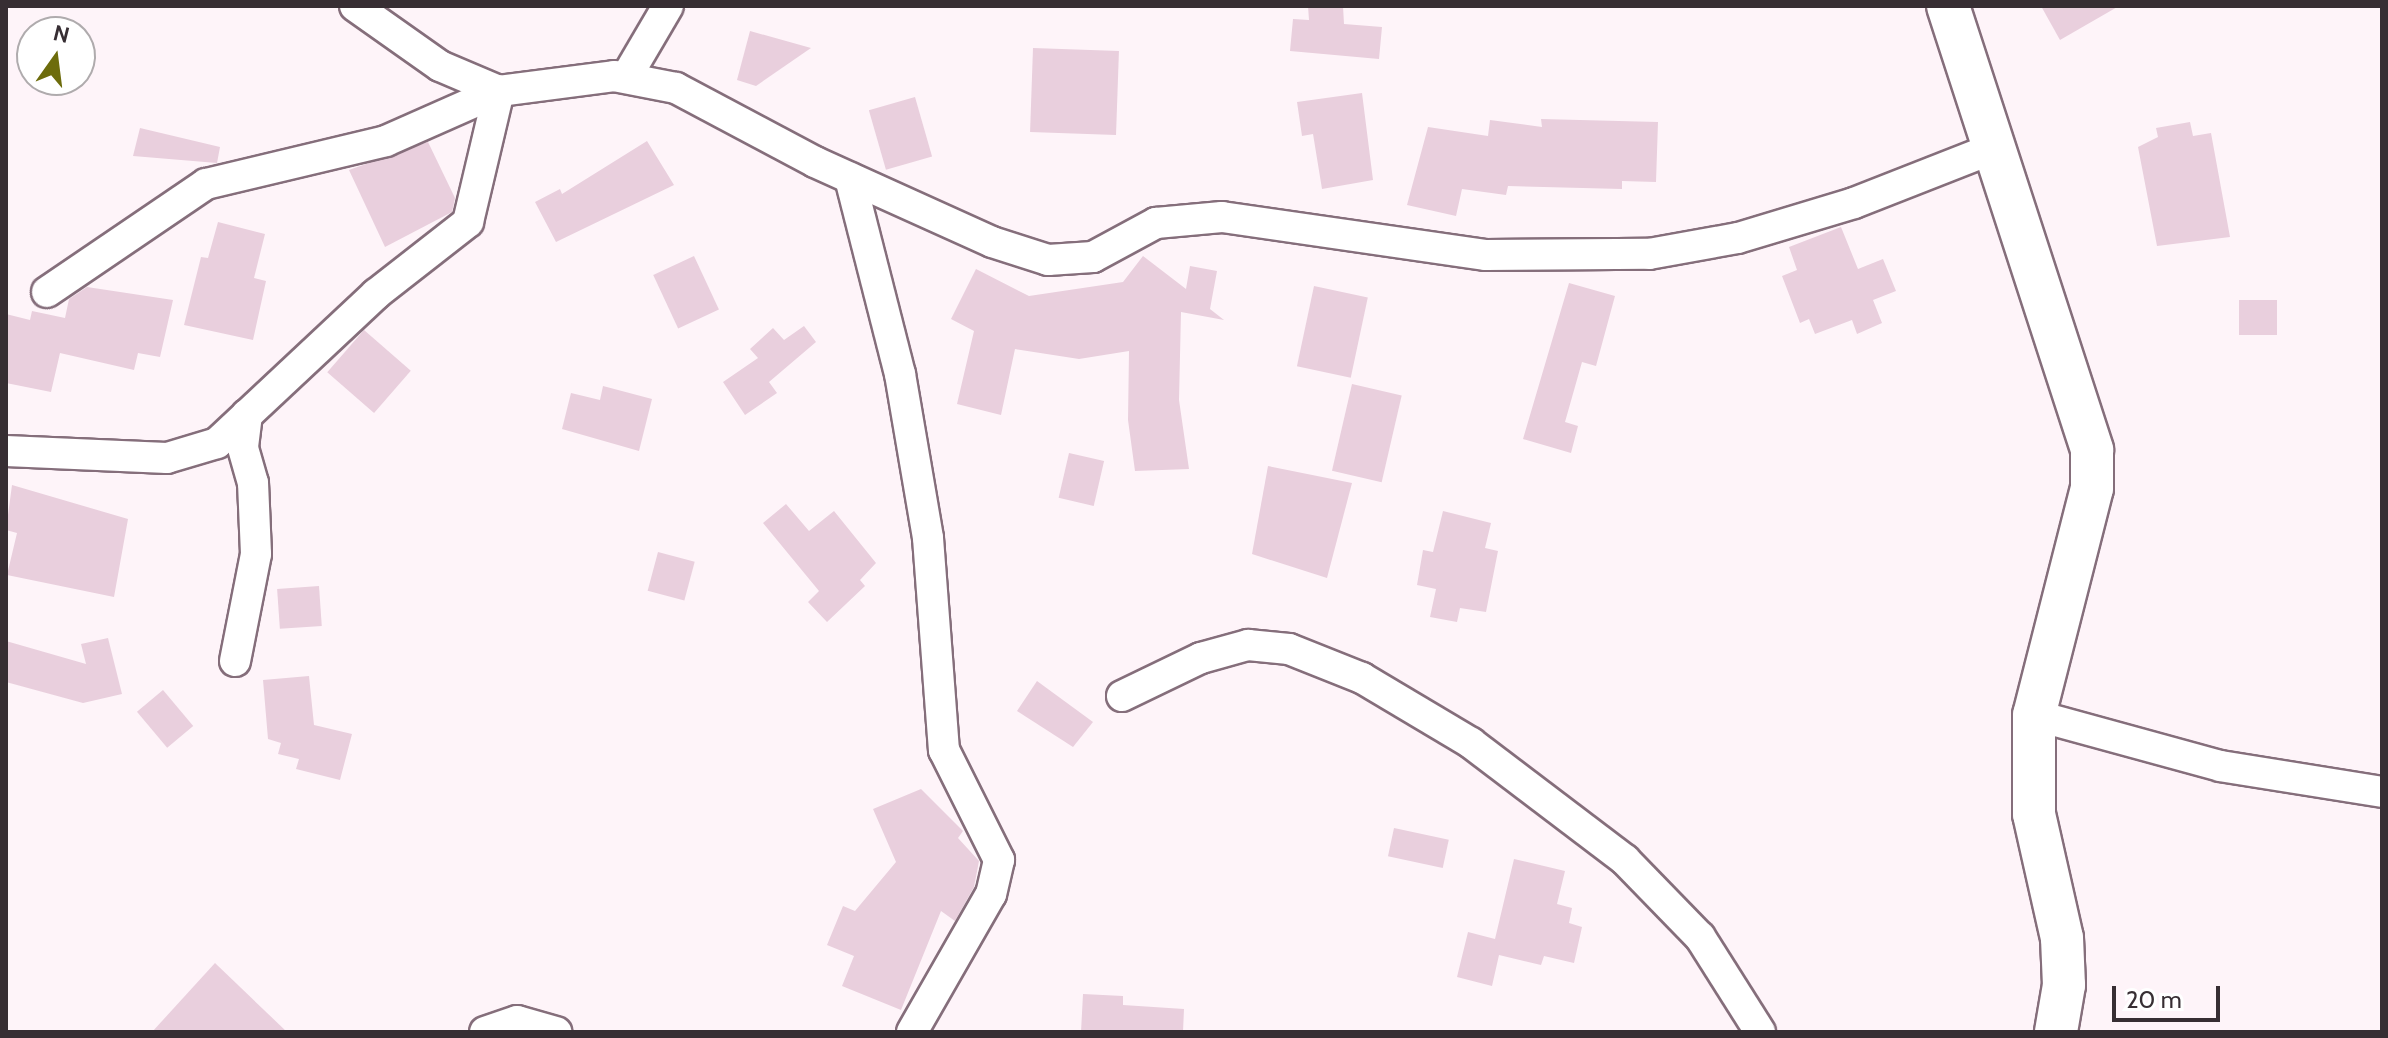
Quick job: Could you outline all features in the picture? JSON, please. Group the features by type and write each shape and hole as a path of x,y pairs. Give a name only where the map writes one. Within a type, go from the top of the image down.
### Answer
{"street":[{"path":"355,6 440,66 499,91"},
{"path":"627,76 668,6"},
{"path":"1948,6 2092,450 2092,488 2034,715 2034,814 2062,938 2064,985 2056,1032"},
{"path":"47,292 206,184 386,141 499,91 627,76 676,88 850,178 992,242 1048,260 1093,257 1156,223 1222,217 1486,255 1575,258 1649,254 1738,238 1854,203 1994,148"},
{"path":"6,451 167,458 217,443 376,294 468,222 499,91"},
{"path":"850,178 900,374 923,508 944,750 999,860 991,894 912,1032"},
{"path":"235,661 256,554 253,483 243,447 247,414"},
{"path":"1122,696 1201,658 1248,645 1289,649 1362,678 1471,743 1625,860 1700,937 1760,1032"},
{"path":"2034,715 2220,766 2382,792"},
{"path":"485,1032 517,1021 556,1032"}],"building":[{"path":"1308,6 1343,6 1344,24 1382,27 1379,59 1290,51 1293,19 1309,20"},
{"path":"2041,6 2119,6 2060,40"},
{"path":"750,31 811,48 756,86 737,80"},
{"path":"1033,48 1119,51 1116,135 1030,132"},
{"path":"1362,93 1373,180 1322,189 1313,134 1302,136 1297,102"},
{"path":"915,97 932,157 886,170 869,110"},
{"path":"1541,119 1658,122 1656,182 1622,181 1622,189 1508,186 1506,195 1462,189 1456,216 1407,205 1428,127 1488,136 1490,120 1542,127"},
{"path":"2190,122 2193,136 2211,133 2230,237 2157,246 2138,147 2158,137 2156,128"},
{"path":"140,128 220,147 217,163 133,156"},
{"path":"647,141 674,185 556,242 535,202 560,189 562,194"},
{"path":"428,142 455,198 452,212 385,247 349,170"},
{"path":"218,222 265,234 254,278 266,281 253,340 184,325 201,257 208,258"},
{"path":"1841,227 1858,269 1883,259 1896,291 1873,300 1882,323 1857,334 1852,320 1815,334 1809,319 1800,323 1782,276 1797,270 1789,247"},
{"path":"694,256 719,309 678,328 653,275"},
{"path":"1143,256 1186,289 1190,266 1217,271 1210,309 1224,320 1181,312 1179,400 1189,469 1135,471 1128,420 1129,351 1079,359 1015,349 1001,415 957,404 974,331 951,319 976,269 1029,296 1123,282"},
{"path":"1569,283 1615,296 1596,366 1582,362 1565,422 1578,426 1571,453 1523,439"},
{"path":"1314,286 1368,297 1351,378 1297,366"},
{"path":"87,287 173,300 160,357 138,353 134,370 60,353 51,392 6,383 6,314 30,320 32,311 65,318 69,299"},
{"path":"2239,300 2277,300 2277,335 2239,335"},
{"path":"804,326 816,342 769,382 777,393 745,415 723,382 758,358 750,349 773,328 784,340"},
{"path":"364,330 411,371 374,413 327,372"},
{"path":"1352,384 1402,395 1382,482 1332,471"},
{"path":"603,386 652,399 639,451 562,429 571,393 600,400"},
{"path":"1069,453 1104,461 1094,506 1059,498"},
{"path":"1268,466 1352,483 1327,578 1252,554"},
{"path":"12,485 128,519 114,597 7,575 17,533 6,530"},
{"path":"786,504 809,531 834,511 876,563 860,580 865,586 827,622 808,602 819,591 763,523"},
{"path":"1443,511 1491,523 1485,548 1498,551 1486,612 1460,608 1457,622 1430,617 1436,589 1417,585 1423,550 1433,552"},
{"path":"658,552 695,562 684,600 648,591"},
{"path":"319,586 322,626 280,629 277,589"},
{"path":"108,638 122,694 83,703 6,682 6,641 86,664 81,644"},
{"path":"309,676 314,725 352,734 340,780 296,769 299,759 278,754 281,743 268,739 263,680"},
{"path":"1037,681 1093,722 1073,747 1017,711"},
{"path":"163,690 193,726 167,748 137,712"},
{"path":"921,789 963,831 958,838 979,861 974,887 955,921 941,911 901,1010 842,986 854,956 827,945 843,906 855,911 896,862 873,809"},
{"path":"1394,828 1449,840 1443,868 1388,856"},
{"path":"1514,859 1565,871 1557,904 1572,908 1569,923 1582,927 1574,963 1544,956 1541,965 1499,955 1492,986 1457,977 1468,932 1495,939"},
{"path":"215,963 287,1032 152,1032"},
{"path":"1083,994 1123,996 1123,1005 1184,1009 1183,1032 1081,1032"}]}
